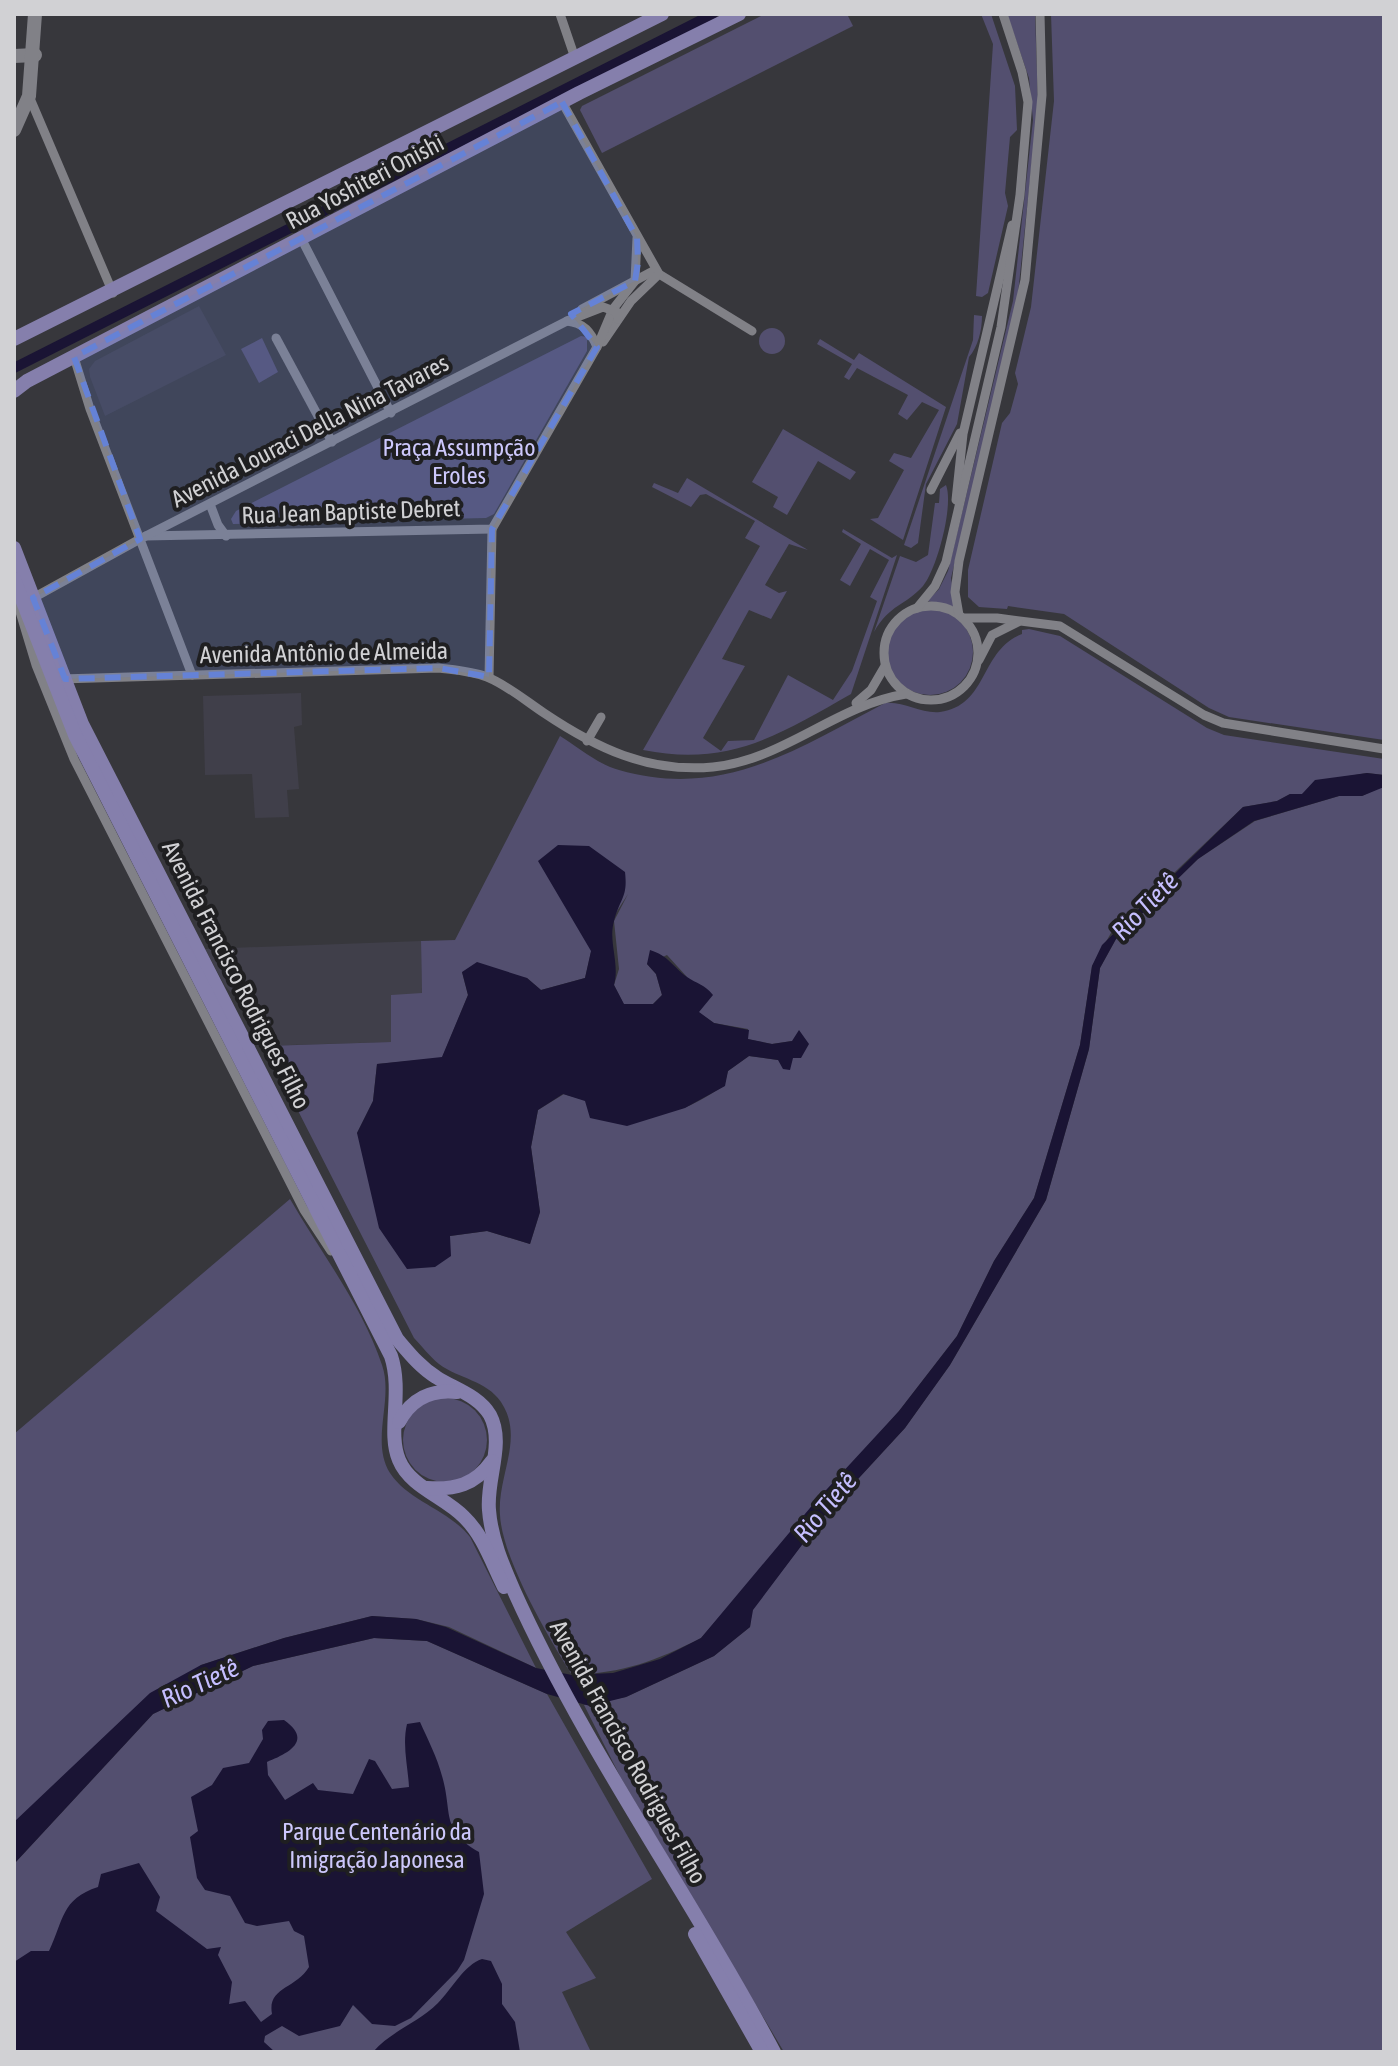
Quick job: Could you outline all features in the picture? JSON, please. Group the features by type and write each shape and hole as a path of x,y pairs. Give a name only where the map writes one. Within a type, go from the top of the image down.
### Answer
{"main road":[{"name":"Rua Yoshiteri Onishi","path":"14,339 113,293 662,14"},
{"name":"Rua Yoshiteri Onishi","path":"14,391 562,102 739,14"},
{"name":"Avenida Francisco Rodrigues Filho","path":"14,548 33,598 75,735 381,1335 398,1382 396,1430 399,1460 406,1473 455,1508 475,1528 576,1723 762,2052"},
{"name":"Avenida Francisco Rodrigues Filho","path":"14,579 58,679 397,1339 422,1367 473,1397 489,1413 496,1438 488,1491 490,1524 538,1650"},
{"path":"396,1430 406,1410 426,1395 436,1391 462,1392"},
{"path":"427,1488 455,1489 465,1485 485,1470 493,1459"},
{"name":"Avenida Francisco Rodrigues Filho","path":"576,1723 774,2052"}],"street":[{"path":"14,130 29,96 35,14"},
{"path":"560,14 575,58"},
{"path":"955,523 1001,327 1020,195 1028,102 1022,72 1003,14"},
{"path":"977,663 976,639 961,617 955,592 959,561 1025,280 1042,95 1040,14"},
{"path":"14,56 34,60"},
{"path":"14,62 34,60"},
{"path":"29,96 113,293"},
{"path":"562,102 657,272 752,331"},
{"path":"955,523 968,411 1020,195"},
{"path":"635,281 637,238"},
{"path":"302,240 391,413"},
{"name":"Rua Jean Baptiste Debret","path":"567,321 573,313 657,272"},
{"name":"Rua Jean Baptiste Debret","path":"616,314 657,272"},
{"name":"Rua Jean Baptiste Debret","path":"143,538 492,529 635,281"},
{"path":"567,321 603,307 616,314"},
{"path":"567,321 578,322 597,347"},
{"name":"Avenida Louraci Della Nina Tavares","path":"33,598 143,538 567,321"},
{"path":"276,338 332,442"},
{"path":"74,357 192,675"},
{"path":"957,489 953,480 946,477 931,490 968,411"},
{"path":"210,504 226,536"},
{"name":"Avenida Antônio de Almeida","path":"847,711 871,690 885,666 883,651 893,624 917,608 941,574 955,523"},
{"path":"489,677 492,529"},
{"path":"14,588 17,609 36,665 74,759 304,1210 381,1335"},
{"path":"917,608 940,607 961,617 1048,623 1075,632 1204,715 1223,723 1384,749"},
{"name":"Avenida Antônio de Almeida","path":"58,679 439,668 489,677 587,741 627,759 653,764 729,765 776,749 871,700 906,694 930,701 955,695 973,676 992,635 1021,621"},
{"path":"885,666 889,677 906,694"},
{"path":"587,741 601,717"}],"highlighted area":[{"path":"562,102 637,238 635,281 571,314 597,347 492,529 489,677 439,668 65,679 33,598 140,539 74,357"}],"shaded area":[{"path":"199,306 226,355 105,416 90,377 89,369 95,361"},
{"path":"301,693 302,725 294,727 299,789 287,790 289,817 255,818 252,774 205,775 203,696"},
{"path":"421,941 422,993 391,1042 257,1046 242,1004 225,986 205,949"}],"green space":[{"path":"765,14 847,14 853,26 602,153 580,110 582,106"},
{"path":"981,14 991,14 1015,86 1017,130 1010,137 1005,193 1008,206 988,293 982,297 976,296 993,44"},
{"path":"1007,14 1035,14 1038,104 1017,303 951,578 956,607 927,601 939,589 948,571 1013,301 1033,120 1029,78"},
{"path":"1051,14 1384,14 1384,740 1229,717 1209,708 1064,614 1008,606 1007,609 979,607 968,597 968,570 1002,423 1010,413 1018,384 1015,373 1031,307 1054,101"},
{"path":"974,315 982,316 981,327 969,357 957,424 926,484 918,543 911,548 904,545 973,340"},
{"path":"772,328 781,332 785,341 781,350 772,354 763,350 759,341 763,332"},
{"name":"Praça Assumpção Eroles","path":"581,336 587,337 587,351 494,514 486,518 233,524 231,519 236,511"},
{"path":"262,338 278,372 259,383 241,349"},
{"path":"820,339 854,360 859,353 946,407 903,540 870,519 878,518 904,470 889,461 894,453 911,458 939,410 922,402 907,420 898,414 908,395 857,368 849,380 844,377 852,364 817,344"},
{"path":"783,429 856,472 850,480 818,461 787,515 773,507 778,497 752,482"},
{"path":"687,478 808,550 789,544 765,585 779,593 787,591 771,619 749,610 722,659 745,666 703,738 721,751 728,741 754,740 788,675 833,700 852,671 877,601 870,597 889,560 870,549 850,586 840,580 861,544 842,532 843,529 892,558 897,555 851,694 752,744 728,751 702,754 643,750 760,546 745,538 755,521 706,494 700,495 691,507 652,487 654,483 678,493"},
{"path":"946,485 946,521 939,552 928,578 916,593 886,616 874,632 900,556 916,562 928,555 935,503 939,503 940,489"},
{"path":"922,609 938,609 961,621 970,635 973,652 970,669 961,683 938,695 922,695 906,688 894,676 887,660 887,644 894,628 906,616"},
{"path":"1022,630 1060,636 1207,728 1224,735 1384,759 1384,775 1367,773 1343,777 1302,794 1290,794 1277,801 1243,807 1111,933 1092,966 1080,1045 1034,1198 994,1261 957,1336 899,1411 701,1638 639,1664 607,1672 572,1675 528,1598 503,1533 500,1500 510,1443 508,1416 501,1402 488,1389 439,1364 414,1338 265,1046 391,1042 391,995 422,993 421,941 455,940 560,736 596,760 619,770 657,778 692,779 726,774 790,752 885,703 933,712 956,707 976,689 998,652 1022,634","holes":["628,894 614,921 619,969 614,985 624,1005 653,1004 662,995 656,974 647,964 667,955 687,977 698,1012 714,1023 748,1029 747,1039 772,1044 792,1041 778,1060 749,1056 728,1071 724,1086 691,1105 673,1110 625,1109 564,1094 538,1110 531,1147 540,1212 530,1244 487,1231 450,1236 357,1133 373,1101 377,1064 442,1058 468,995 462,972 527,978 541,990 585,978 591,952"]},
{"path":"1384,788 1384,2052 784,2052 621,1778 584,1705 626,1697 714,1656 750,1627 752,1610 823,1517 905,1428 950,1365 1046,1200 1089,1049 1100,968 1116,939 1198,859 1255,821 1339,796 1362,796"},
{"path":"290,1199 352,1300 374,1343 385,1378 382,1447 390,1473 407,1491 451,1519 470,1537 536,1668 449,1627 416,1619 372,1616 284,1638 201,1665 14,1823 14,1434"},
{"path":"445,1398 461,1401 475,1410 484,1424 487,1440 484,1456 475,1470 461,1479 445,1482 429,1479 415,1470 406,1456 403,1440 406,1424 415,1410 429,1401"},
{"name":"Parque Centenário da Imigração Japonesa","path":"374,1638 427,1641 547,1694 652,1879 566,1932 596,1978 562,1992 591,2052 14,2052 14,1864 153,1714 253,1666"}],"water":[{"name":"Rio Tietê","path":"1367,773 1384,775 1384,787 1362,796 1339,796 1254,821 1198,859 1116,939 1100,968 1089,1049 1046,1200 950,1365 905,1428 823,1517 753,1610 750,1627 714,1656 626,1697 590,1706 547,1694 427,1641 374,1638 253,1666 153,1714 14,1864 14,1822 150,1693 201,1665 284,1638 372,1616 416,1619 446,1627 536,1668 572,1675 613,1673 660,1659 701,1638 815,1502 899,1411 957,1336 994,1261 1034,1198 1080,1045 1092,966 1102,945 1243,807 1277,801 1290,794 1302,794 1315,780"},
{"path":"558,845 589,846 625,872 624,893 612,937 616,969 614,985 624,1004 653,1004 662,995 656,974 647,964 650,950 666,958 713,995 699,1012 714,1023 749,1030 748,1039 772,1044 792,1041 799,1030 809,1044 801,1058 793,1058 790,1070 783,1069 778,1060 749,1056 728,1071 725,1086 685,1108 627,1126 590,1118 585,1101 563,1094 538,1110 531,1147 540,1212 530,1244 487,1231 450,1236 451,1256 435,1267 407,1269 379,1228 357,1133 373,1101 377,1064 442,1057 468,995 462,972 477,962 527,978 541,990 585,978 591,951 538,861"},
{"path":"284,1720 297,1734 297,1740 289,1751 267,1762 268,1775 285,1800 313,1783 318,1790 353,1794 369,1759 375,1761 392,1789 409,1787 405,1748 407,1724 420,1722 440,1769 453,1828 458,1836 479,1852 484,1894 464,1960 457,1971 411,2018 395,2026 372,2024 353,2005 340,2026 299,2036 282,2026 265,2036 264,2042 275,2052 14,2052 14,1962 31,1951 49,1951 70,1904 98,1887 101,1874 139,1863 160,1897 156,1911 207,1949 221,1947 218,1955 232,1982 229,2004 245,2001 261,2022 272,2014 274,1998 309,1967 304,1936 294,1931 289,1921 257,1926 245,1923 230,1896 205,1890 197,1878 190,1837 198,1831 191,1797 212,1785 223,1768 249,1763 263,1739 262,1730 268,1721"},
{"path":"482,1959 491,1961 502,1984 502,2004 515,2022 520,2052 373,2052 430,2010 464,1972"}],"waterway":[{"path":"14,368 713,14"}]}
